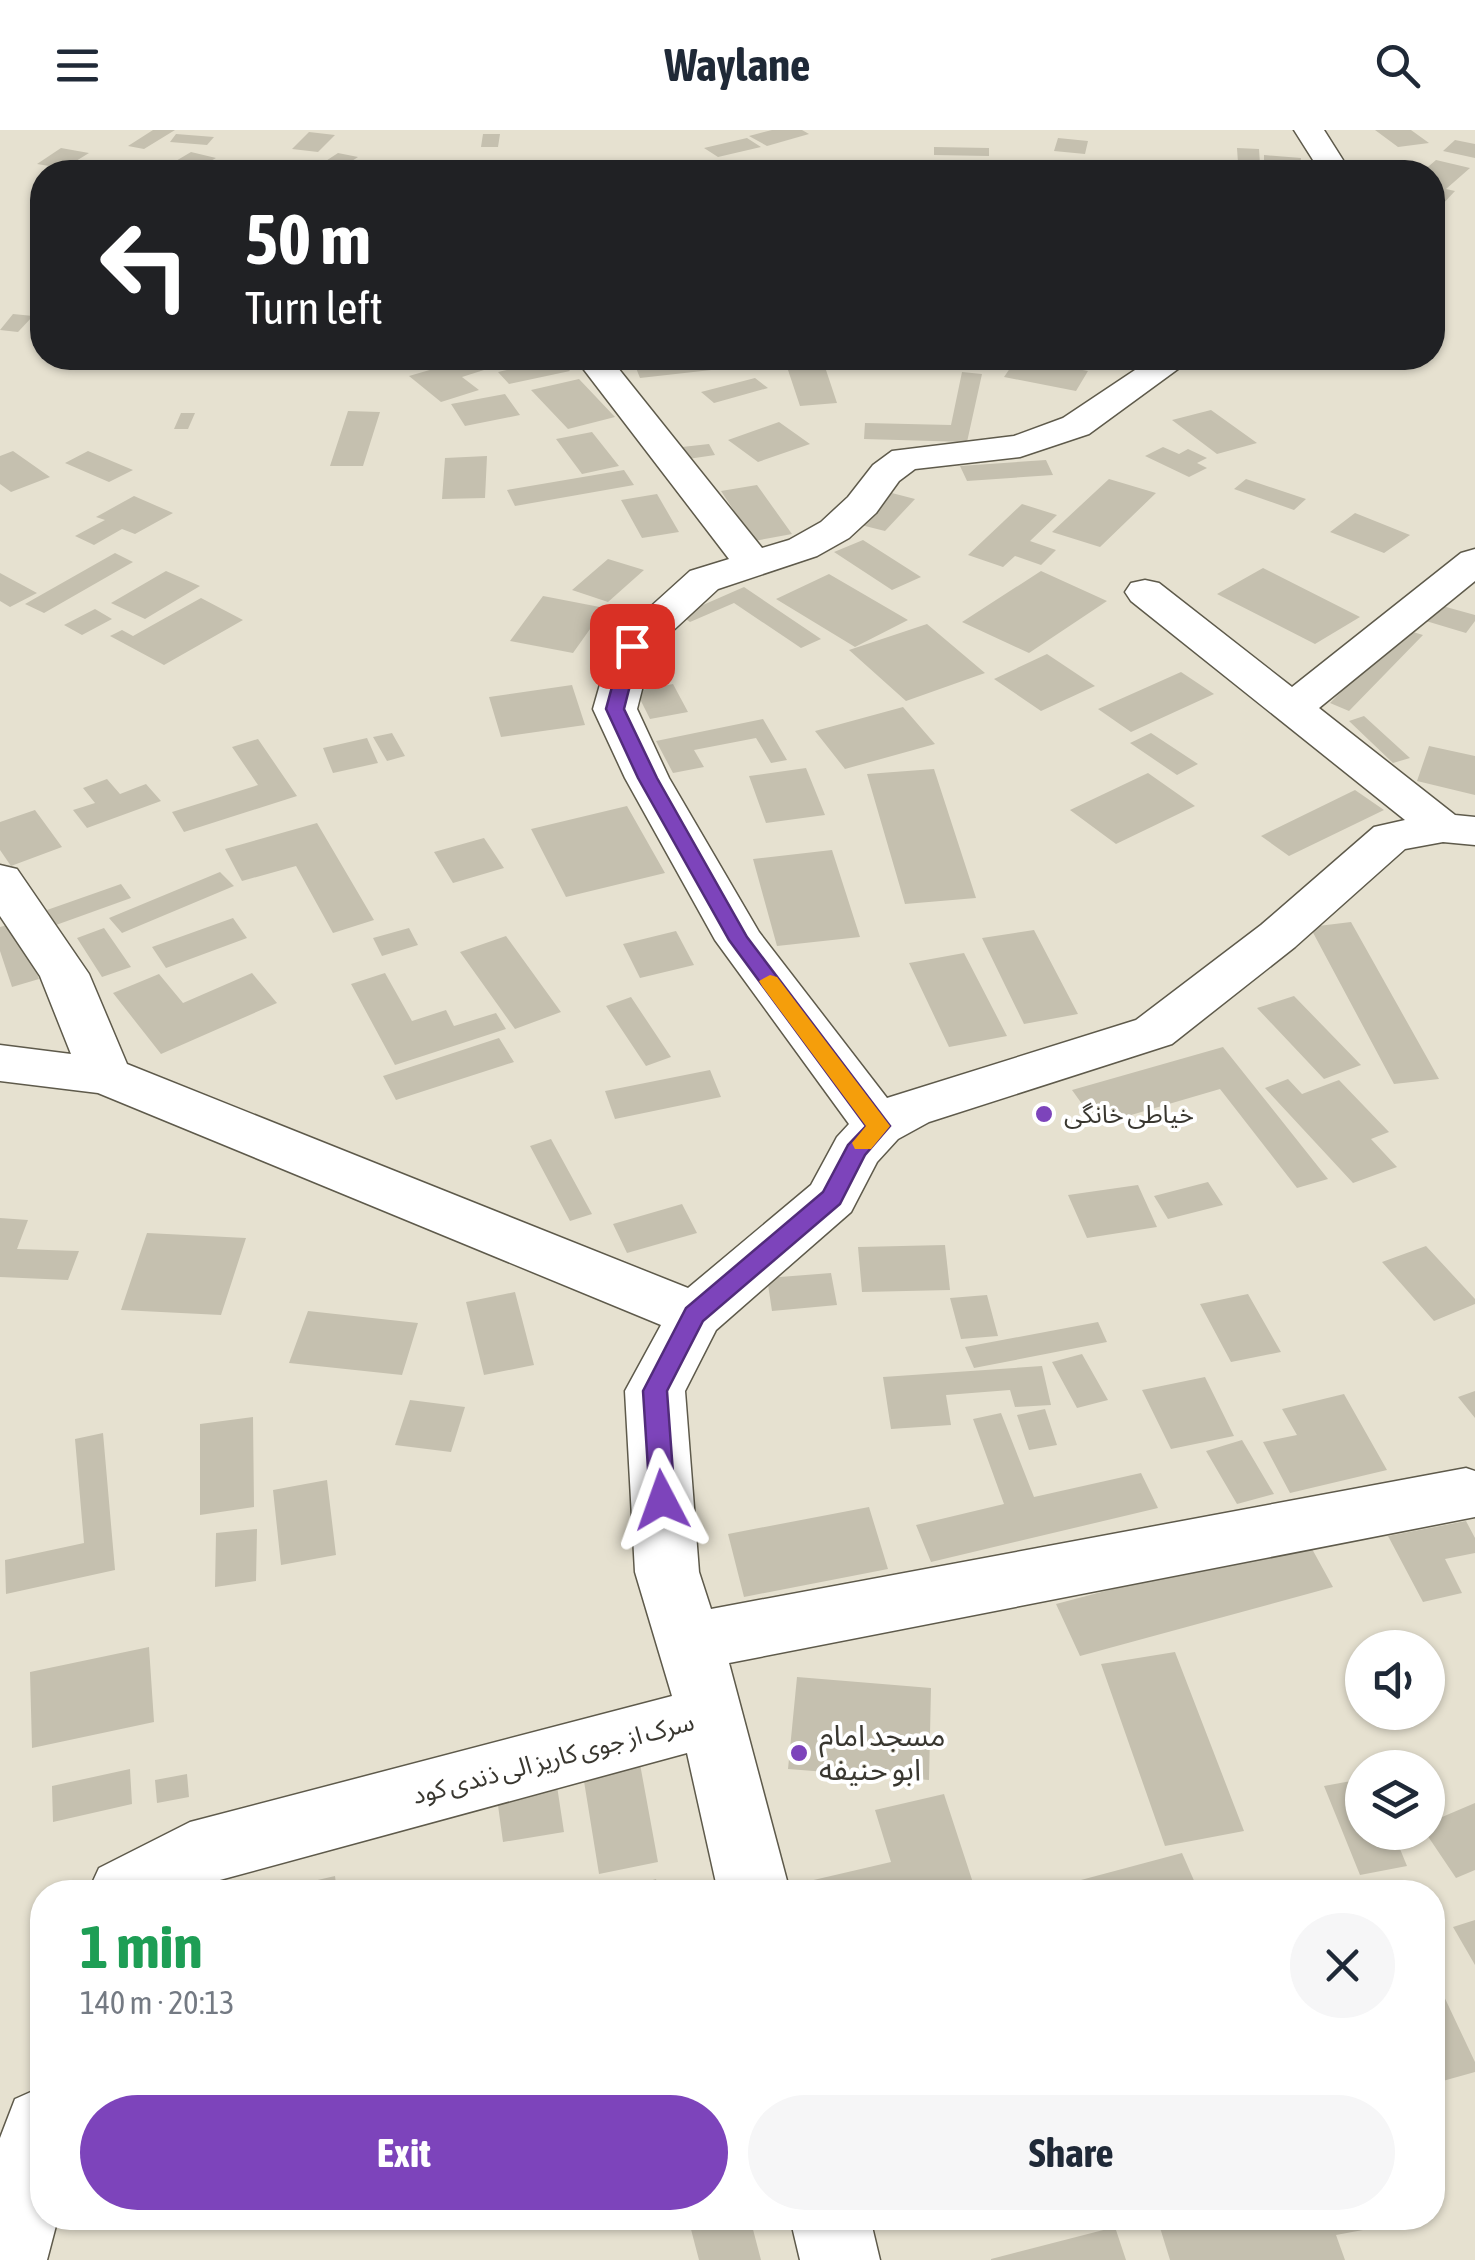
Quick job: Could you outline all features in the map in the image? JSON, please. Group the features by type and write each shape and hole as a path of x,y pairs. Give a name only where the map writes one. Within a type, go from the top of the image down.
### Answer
{"street":[{"path":"1309,130 1328,160"},
{"path":"601,370 754,564"},
{"path":"879,1126 739,940 648,778 615,709 632,646 704,580 803,548 835,530 905,459 1020,446 1076,426 1158,370"},
{"path":"1292,709 1475,561"},
{"path":"1145,592 1292,709 1459,830"},
{"name":"سرک از جوی کاریز الی ذندی کود","path":"145,1880 190,1855 712,1716 667,1572 655,1391 695,1315 832,1198 856,1151 879,1126 910,1110 1154,1032 1278,936 1390,837 1459,830"},
{"path":"0,880 64,974 106,1076"},
{"path":"0,1063 106,1076 695,1315"},
{"path":"688,1642 1466,1494"},
{"path":"712,1716 751,1880"},
{"path":"7,2260 30,2172"},
{"path":"833,2230 840,2260"}],"building":[{"path":"153,130 175,130 144,149 128,146"},
{"path":"772,130 802,130 809,134 767,146 749,136"},
{"path":"1375,130 1411,130 1429,143 1398,147"},
{"path":"309,132 335,135 318,152 292,149"},
{"path":"176,134 214,137 207,145 170,142"},
{"path":"483,134 500,134 498,147 481,147"},
{"path":"747,138 761,147 718,157 704,148"},
{"path":"1058,138 1088,141 1085,154 1054,151"},
{"path":"1455,140 1475,144 1475,158 1443,151"},
{"path":"934,147 989,148 989,156 934,155"},
{"path":"61,148 89,153 78,160 43,160"},
{"path":"1237,148 1259,149 1260,160 1238,160"},
{"path":"191,152 216,158 212,160 178,160"},
{"path":"338,153 358,157 353,160 327,160"},
{"path":"1264,155 1301,158 1301,160 1264,160"},
{"path":"1445,162 1470,168 1446,189 1455,191 1445,202"},
{"path":"13,314 30,316 18,332 0,330"},
{"path":"430,370 484,370 462,377 479,390 441,402 409,376"},
{"path":"507,370 570,371 509,384 498,372"},
{"path":"637,370 711,370 640,378"},
{"path":"788,370 826,370 837,403 800,406"},
{"path":"1009,370 1088,371 1076,391 1004,377"},
{"path":"962,372 982,374 967,442 864,439 865,423 951,425"},
{"path":"755,378 768,388 714,403 701,392"},
{"path":"579,379 615,417 568,429 531,390"},
{"path":"505,394 520,415 465,426 451,404"},
{"path":"1211,410 1257,443 1217,454 1172,420"},
{"path":"348,411 380,412 363,466 330,466"},
{"path":"181,413 195,413 188,429 174,429"},
{"path":"779,422 810,444 758,462 728,440"},
{"path":"592,432 619,466 582,474 556,439"},
{"path":"709,444 715,455 688,459 682,447"},
{"path":"1163,447 1179,454 1188,449 1207,458 1197,463 1207,468 1189,477 1145,456"},
{"path":"13,451 50,477 11,492 0,484 0,456"},
{"path":"88,451 133,470 109,482 65,463"},
{"path":"487,456 485,498 442,499 445,458"},
{"path":"1046,460 1053,475 967,481 960,466"},
{"path":"624,470 634,485 515,506 507,490"},
{"path":"1109,479 1156,493 1100,547 1052,532"},
{"path":"1246,479 1306,499 1294,510 1234,489"},
{"path":"757,485 792,534 754,541 721,491"},
{"path":"888,492 915,499 885,531 857,524"},
{"path":"657,494 679,532 642,538 621,500"},
{"path":"134,496 173,513 135,534 122,529 94,545 75,536 105,520 96,517"},
{"path":"1022,504 1057,515 1030,541 1056,550 1041,565 1015,556 1003,567 968,555"},
{"path":"1355,513 1410,535 1384,553 1330,532"},
{"path":"863,540 921,577 892,590 834,552"},
{"path":"115,553 133,562 44,613 25,604"},
{"path":"608,559 644,570 608,602 572,590"},
{"path":"1263,568 1360,617 1315,644 1217,594"},
{"path":"166,571 200,586 145,619 111,603"},
{"path":"1041,571 1107,601 1029,653 962,622"},
{"path":"0,573 37,593 10,607 0,601"},
{"path":"829,574 908,620 855,647 776,599"},
{"path":"744,587 821,639 801,648 734,603 690,622 680,615"},
{"path":"543,596 605,608 573,653 510,641"},
{"path":"201,598 243,620 164,665 110,636 122,630 133,636"},
{"path":"1428,602 1475,615 1475,621 1466,633 1416,618"},
{"path":"95,609 112,619 82,635 64,625"},
{"path":"927,624 985,673 906,701 849,650"},
{"path":"1403,629 1423,635 1349,711 1330,703"},
{"path":"1047,654 1095,686 1041,711 994,679"},
{"path":"1181,672 1214,694 1131,732 1098,709"},
{"path":"673,684 688,712 650,719 636,691"},
{"path":"572,685 585,725 501,737 489,697"},
{"path":"903,707 935,744 845,769 815,731"},
{"path":"1364,716 1410,758 1393,763 1349,721"},
{"path":"763,719 787,760 771,763 756,738 694,750 704,767 673,773 656,741"},
{"path":"392,733 405,756 387,761 373,737"},
{"path":"1151,733 1198,764 1177,775 1130,743"},
{"path":"367,738 378,763 333,773 323,748"},
{"path":"258,739 297,796 184,832 172,812 258,785 232,747"},
{"path":"1429,746 1475,756 1475,795 1417,781"},
{"path":"806,768 825,815 766,823 749,776"},
{"path":"934,769 976,898 905,904 867,774"},
{"path":"1148,773 1195,806 1116,844 1070,810"},
{"path":"107,779 120,794 146,784 161,801 87,828 73,810 95,803 83,788"},
{"path":"1355,790 1384,810 1289,856 1261,836"},
{"path":"627,806 665,873 566,897 531,829"},
{"path":"35,810 62,847 11,866 0,850 0,822"},
{"path":"317,823 374,920 333,933 296,866 242,881 225,849"},
{"path":"484,838 504,868 453,883 434,852"},
{"path":"832,850 860,937 777,946 753,859"},
{"path":"220,872 234,886 122,933 109,918"},
{"path":"121,884 131,898 56,925 47,910"},
{"path":"233,918 247,938 166,968 152,947"},
{"path":"19,922 39,979 12,987 0,951 0,927"},
{"path":"1351,922 1439,1079 1394,1084 1310,927"},
{"path":"104,928 131,967 102,977 77,938"},
{"path":"409,928 418,945 382,956 373,938"},
{"path":"1034,930 1078,1014 1024,1024 982,938"},
{"path":"676,931 694,965 640,978 623,944"},
{"path":"506,936 561,1012 515,1029 460,952"},
{"path":"964,953 1007,1036 949,1047 909,963"},
{"path":"252,973 277,1003 161,1054 113,993 159,974 183,1003"},
{"path":"385,973 412,1021 446,1010 454,1026 496,1013 506,1029 395,1065 351,984"},
{"path":"1294,996 1361,1065 1324,1079 1257,1008"},
{"path":"631,997 671,1057 646,1066 606,1006"},
{"path":"499,1038 514,1062 396,1100 383,1076"},
{"path":"1223,1047 1328,1179 1297,1188 1220,1089 1097,1125 1072,1090"},
{"path":"710,1070 721,1097 615,1119 605,1091"},
{"path":"1288,1079 1302,1094 1339,1080 1389,1132 1371,1139 1397,1167 1353,1183 1265,1088"},
{"path":"551,1139 592,1214 570,1221 530,1146"},
{"path":"1208,1182 1223,1205 1168,1219 1154,1196"},
{"path":"1138,1185 1157,1227 1087,1238 1068,1195"},
{"path":"682,1204 697,1233 627,1253 613,1224"},
{"path":"0,1218 28,1220 17,1249 79,1251 68,1280 0,1277"},
{"path":"147,1233 246,1238 221,1315 121,1310"},
{"path":"945,1245 950,1290 862,1292 858,1247"},
{"path":"1426,1246 1475,1299 1475,1304 1434,1321 1382,1262"},
{"path":"831,1273 837,1305 772,1311 767,1278"},
{"path":"515,1292 534,1365 484,1375 466,1302"},
{"path":"1248,1294 1281,1352 1231,1362 1200,1304"},
{"path":"987,1295 998,1336 961,1339 950,1298"},
{"path":"308,1311 418,1323 402,1375 289,1363"},
{"path":"1098,1322 1107,1342 974,1368 965,1347"},
{"path":"1082,1354 1108,1400 1077,1408 1052,1362"},
{"path":"1042,1366 1051,1405 1015,1407 1010,1390 946,1395 951,1425 891,1429 883,1377"},
{"path":"1205,1377 1234,1436 1171,1449 1142,1390"},
{"path":"1475,1391 1475,1418 1458,1397"},
{"path":"1344,1394 1387,1470 1290,1493 1263,1442 1297,1435 1282,1409"},
{"path":"410,1400 465,1407 451,1452 395,1445"},
{"path":"1045,1409 1057,1445 1029,1450 1017,1415"},
{"path":"1001,1413 1034,1497 1141,1473 1158,1508 931,1562 916,1525 1004,1504 973,1419"},
{"path":"253,1417 254,1507 200,1515 200,1424"},
{"path":"103,1433 115,1570 6,1594 5,1560 84,1543 75,1439"},
{"path":"1242,1440 1274,1494 1237,1504 1206,1451"},
{"path":"327,1480 336,1555 281,1565 273,1490"},
{"path":"869,1507 888,1569 744,1597 728,1534"},
{"path":"1466,1521 1475,1538 1475,1553 1445,1559 1462,1593 1423,1602 1388,1536"},
{"path":"257,1529 256,1581 215,1587 216,1533"},
{"path":"1306,1538 1333,1587 1080,1656 1056,1604"},
{"path":"149,1647 154,1722 32,1748 30,1672"},
{"path":"1175,1652 1244,1831 1165,1846 1101,1664"},
{"path":"797,1677 931,1688 929,1780 788,1769"},
{"path":"640,1764 658,1862 599,1874 583,1775"},
{"path":"130,1769 132,1804 53,1822 52,1786"},
{"path":"187,1774 189,1797 157,1803 155,1780"},
{"path":"1345,1782 1345,1838 1324,1786"},
{"path":"557,1786 564,1832 503,1842 497,1798"},
{"path":"944,1794 972,1880 814,1880 891,1862 875,1810"},
{"path":"1475,1803 1475,1870 1456,1878 1437,1850 1445,1850 1445,1816"},
{"path":"1350,1850 1400,1850 1407,1866 1360,1875"},
{"path":"1182,1853 1194,1880 1081,1880"},
{"path":"1475,1920 1475,1965 1453,1927"},
{"path":"1445,1999 1475,2062 1475,2072 1445,2080"},
{"path":"691,2230 753,2230 761,2260 699,2260"},
{"path":"1116,2230 1126,2260 991,2260"},
{"path":"1161,2230 1363,2230 1336,2235 1345,2260 1170,2260"}],"slow traffic":[{"path":"770,981 879,1126 863,1143"}],"place":[{"name":"خیاطی خانگی","path":"1044,1114"},
{"name":"مسجد امام ابو حنیفه","path":"799,1753"}],"route":[{"path":"632,646 615,709 648,778 739,940 879,1126 856,1151 832,1198 695,1315 655,1391 662,1500"}]}
